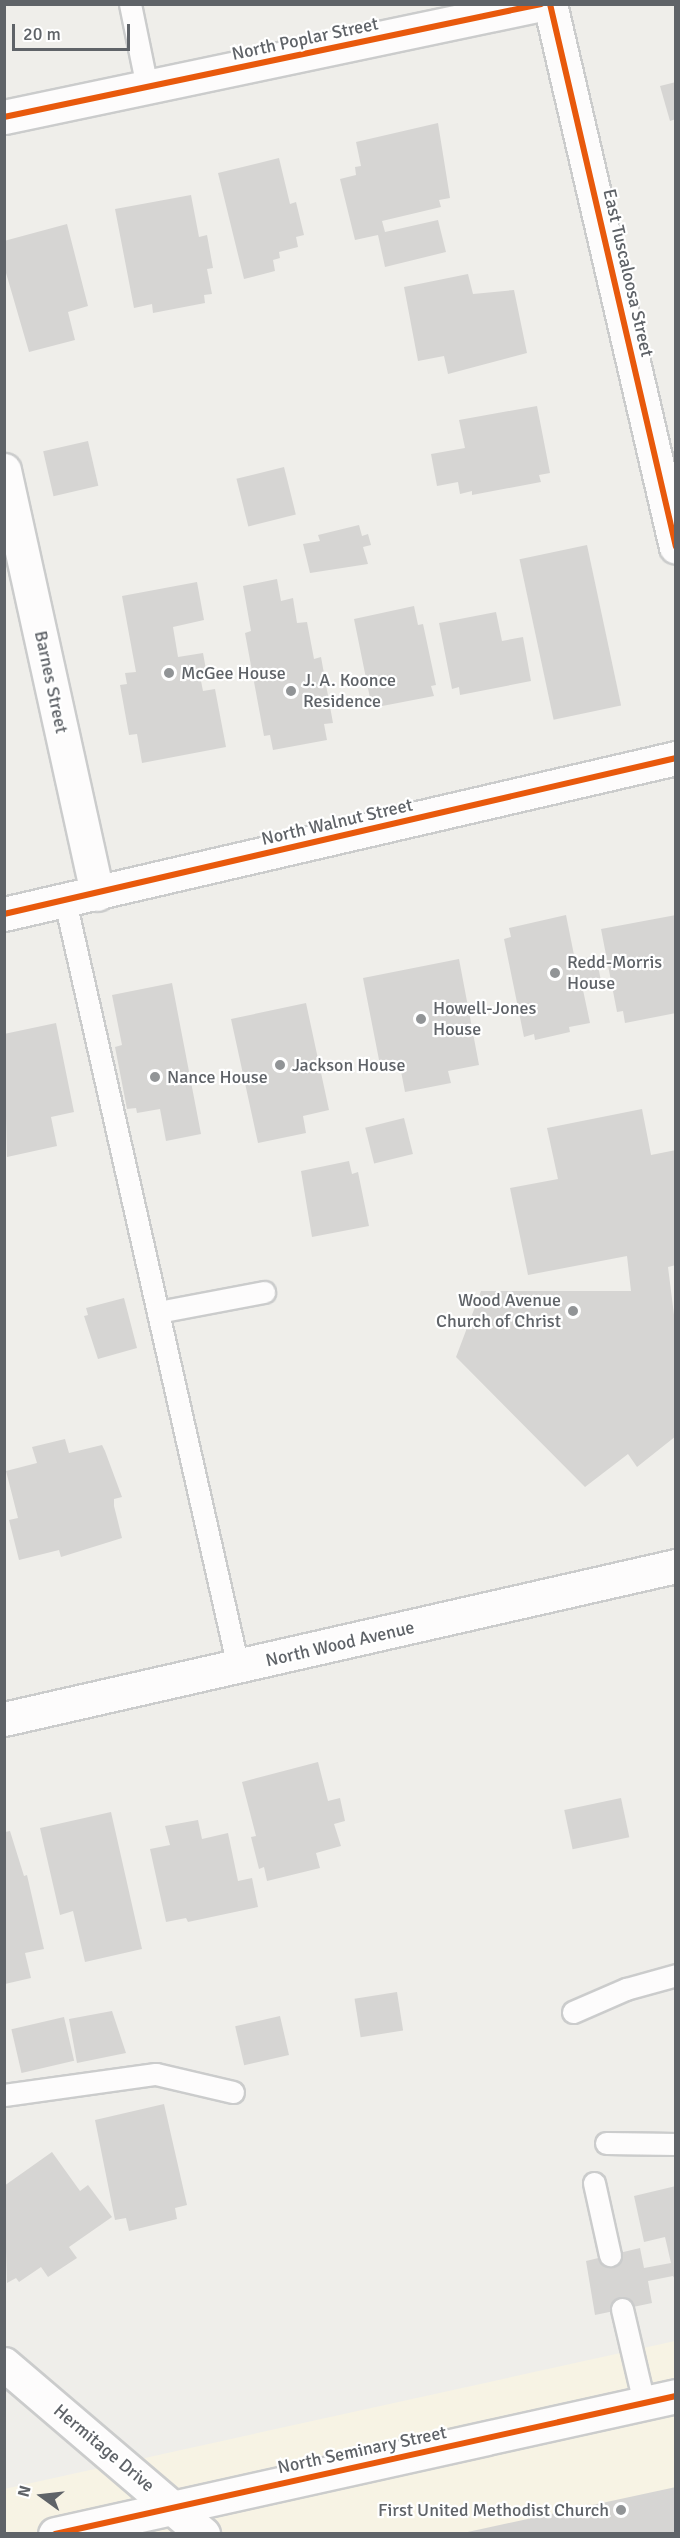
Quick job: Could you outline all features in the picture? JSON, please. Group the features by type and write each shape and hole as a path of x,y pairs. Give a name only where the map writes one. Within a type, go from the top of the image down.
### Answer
{"street":[{"name":"North Poplar Street","path":"4,117 541,4"},
{"name":"East Tuscaloosa Street","path":"550,4 675,547"},
{"name":"Barnes Street","path":"4,470 9,515 97,894"},
{"name":"North Walnut Street","path":"4,914 675,758"},
{"name":"North Wood Avenue","path":"4,1719 675,1566"},
{"name":"Hermitage Drive","path":"4,2364 203,2534"},
{"name":"North Seminary Street","path":"55,2534 675,2396"}],"lane":[{"path":"130,4 147,87"},
{"path":"65,901 238,1667"},
{"path":"158,1312 264,1292"},
{"path":"573,2012 626,1989 675,1975"},
{"path":"4,2095 156,2074 232,2092"},
{"path":"606,2143 675,2144"},
{"path":"594,2183 610,2255"},
{"path":"622,2309 644,2403"}],"shaded area":[{"path":"675,2341 675,2533 5,2533 4,2489"}],"building":[{"path":"676,82 676,119 670,121 660,86"},
{"path":"438,123 450,198 439,200 441,207 382,221 385,232 438,220 446,252 385,267 378,235 355,240 340,179 356,175 355,167 361,166 356,142"},
{"path":"279,158 290,204 296,202 304,235 296,237 298,247 279,252 280,258 273,260 275,271 244,279 218,173"},
{"path":"191,195 199,237 207,235 213,268 207,269 212,294 204,295 205,303 153,313 152,304 134,308 115,209"},
{"path":"67,224 88,306 68,312 75,340 29,352 4,266 4,241"},
{"path":"468,274 473,294 514,290 527,353 448,374 444,356 418,361 404,287"},
{"path":"537,406 550,473 539,475 541,482 472,495 472,491 460,494 458,482 437,486 431,454 465,448 459,420"},
{"path":"88,441 98,486 54,496 43,451"},
{"path":"284,467 296,515 248,526 236,479"},
{"path":"359,525 362,536 368,534 371,545 363,547 368,564 310,573 303,544 320,541 318,535"},
{"path":"587,545 621,705 554,720 520,559"},
{"name":"J. A. Koonce Residence","path":"277,579 281,601 293,598 297,623 307,622 314,659 321,657 333,723 324,724 327,740 273,750 270,735 264,736 245,633 251,631 243,586"},
{"name":"McGee House","path":"197,582 204,620 173,627 178,657 203,653 207,675 200,676 203,691 215,689 226,747 142,763 137,734 129,735 120,685 127,684 125,673 136,672 122,596"},
{"path":"414,606 418,625 423,624 436,685 431,686 434,696 377,707 375,697 370,698 354,619"},
{"path":"496,612 502,641 523,637 531,681 460,695 459,687 452,689 439,623"},
{"name":"Redd-Morris House","path":"566,915 575,960 596,956 602,986 583,990 590,1023 569,1027 570,1032 535,1040 534,1034 524,1037 504,939 511,937 509,928"},
{"path":"676,915 676,1013 625,1023 623,1011 617,1012 601,929"},
{"name":"Howell-Jones House","path":"459,959 479,1065 448,1071 451,1083 405,1092 399,1061 380,1065 363,978"},
{"name":"Nance House","path":"172,983 201,1134 166,1141 160,1109 137,1113 136,1108 127,1109 115,1047 122,1045 112,995"},
{"name":"Jackson House","path":"306,1003 329,1110 303,1116 306,1133 258,1143 231,1019"},
{"path":"56,1023 74,1112 51,1117 57,1146 7,1157 4,1034"},
{"name":"Wood Avenue Church of Christ","path":"642,1109 651,1155 676,1150 676,1265 668,1267 676,1331 676,1436 637,1467 628,1454 585,1487 456,1357 481,1291 631,1291 627,1256 528,1275 510,1188 558,1179 547,1128"},
{"path":"404,1118 413,1154 374,1164 365,1128"},
{"path":"349,1161 352,1174 358,1172 369,1226 312,1237 301,1171"},
{"path":"124,1298 137,1348 98,1359 84,1316 88,1315 86,1308"},
{"path":"65,1439 69,1453 102,1445 122,1497 114,1499 114,1506 122,1538 61,1557 59,1550 19,1560 9,1520 18,1518 6,1471 37,1463 32,1447"},
{"path":"318,1762 328,1801 340,1798 345,1821 334,1824 341,1846 316,1853 320,1868 267,1881 264,1867 259,1869 251,1837 256,1836 242,1782"},
{"path":"621,1798 629,1837 573,1849 564,1810"},
{"path":"111,1812 142,1949 85,1962 73,1911 60,1915 40,1828"},
{"path":"198,1820 202,1839 228,1833 238,1881 252,1878 258,1907 188,1922 186,1918 166,1922 150,1849 170,1845 165,1826"},
{"path":"10,1831 24,1876 27,1875 44,1949 25,1953 31,1978 5,1984 5,1832"},
{"path":"397,1992 403,2031 361,2037 355,1999"},
{"path":"112,2011 126,2053 77,2063 69,2019"},
{"path":"280,2016 289,2055 244,2065 235,2026"},
{"path":"64,2017 74,2061 22,2073 11,2029"},
{"path":"164,2104 187,2205 175,2208 177,2219 129,2231 126,2218 115,2220 95,2120"},
{"path":"52,2152 80,2191 88,2185 112,2217 69,2247 77,2258 48,2277 41,2267 19,2282 16,2278 7,2283 4,2186"},
{"path":"676,2186 676,2281 673,2276 648,2281 652,2303 595,2315 586,2261 640,2248 644,2268 671,2263 665,2237 644,2242 634,2196"},
{"name":"First United Methodist Church","path":"676,2487 676,2534 463,2534 463,2533"}],"cycle path":[{"path":"4,117 541,4"},
{"path":"550,4 676,547"},
{"path":"4,914 676,758"},
{"path":"55,2534 676,2396"}],"place":[{"name":"McGee House","path":"169,673"},
{"name":"J. A. Koonce Residence","path":"291,691"},
{"name":"Redd-Morris House","path":"555,973"},
{"name":"Howell-Jones House","path":"421,1019"},
{"name":"Jackson House","path":"280,1065"},
{"name":"Nance House","path":"155,1077"},
{"name":"Wood Avenue Church of Christ","path":"573,1311"},
{"name":"First United Methodist Church","path":"621,2510"}]}
